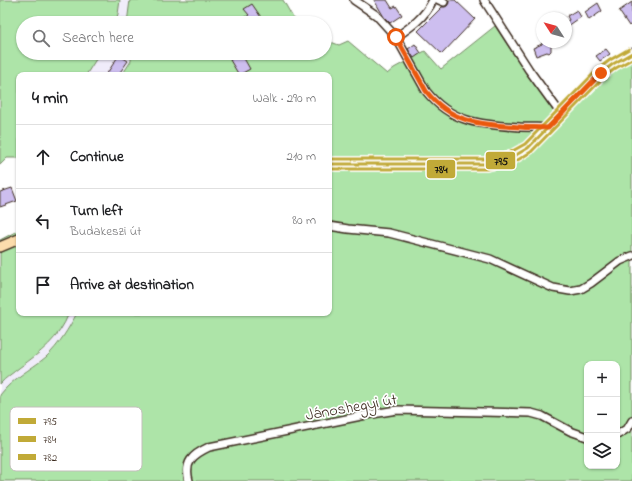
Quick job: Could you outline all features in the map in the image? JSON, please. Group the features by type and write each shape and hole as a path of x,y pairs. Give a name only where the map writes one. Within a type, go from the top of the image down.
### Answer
{"main road":[{"path":"332,164 492,163 504,161 518,154 532,144 591,82 613,64 632,52"},
{"path":"0,248 16,240"}],"street":[{"path":"354,0 376,15 396,37 426,91 445,110 471,122 504,126 548,128"},
{"path":"396,37 423,16 433,0"},
{"path":"484,0 529,70 562,114"},
{"path":"332,227 348,230 389,233 490,259 553,288 570,291 581,289 620,261 632,256"},
{"name":"Jánoshegyi út","path":"189,481 187,470 189,462 198,452 209,447 397,410 531,413 542,416 570,431 584,436"},
{"path":"620,433 628,428 632,421"}],"shaded area":[{"path":"120,0 130,0 128,16 117,16"},
{"path":"96,60 131,60 124,72 88,72"},
{"path":"67,316 75,316 52,350 19,376 0,395 0,384 44,350 54,339"}],"green space":[{"path":"0,0 120,0 117,16 16,16 16,60 96,60 88,72 16,72 16,158 7,158 0,165"},
{"path":"130,0 283,0 292,16 128,16"},
{"path":"495,26 554,112 569,96 578,106 579,100 599,80 612,69 632,57 632,481 0,481 0,395 16,379 51,352 71,325 76,316 332,316 332,72 124,72 131,60 332,60 332,42 339,45 348,41 387,74 394,68 425,51 441,69"},
{"path":"16,232 16,316 68,316 55,338 0,384 0,240"}],"building":[{"path":"374,0 387,0 392,8 396,6 402,15 390,23 384,17"},
{"path":"448,0 455,0 475,19 442,54 418,31 442,7 447,6 449,3"},
{"path":"632,2 632,23 629,26 619,11"},
{"path":"598,3 602,11 589,20 585,12"},
{"path":"252,4 260,16 248,16 249,15 244,9"},
{"path":"577,10 581,17 572,23 572,13"},
{"path":"415,44 421,53 414,58 408,49"},
{"path":"536,47 536,48 551,48 551,51 549,53 547,52 536,56 533,48"},
{"path":"606,49 610,54 600,61 596,56"},
{"path":"116,60 128,61 120,72 108,72"},
{"path":"230,60 245,60 250,69 244,72 237,72"},
{"path":"12,188 16,201 0,207 0,192"}],"transit line":[{"name":"782","path":"332,159 486,159 507,154 525,144 598,69 629,49"},
{"name":"795","path":"332,164 486,164 509,159 528,148 601,73 632,53"},
{"name":"784","path":"332,169 486,169 511,164 531,152 604,77 632,59"}],"route":[{"path":"396,37 426,91 432,98 445,110 471,122 504,126 548,128 601,73"}]}
